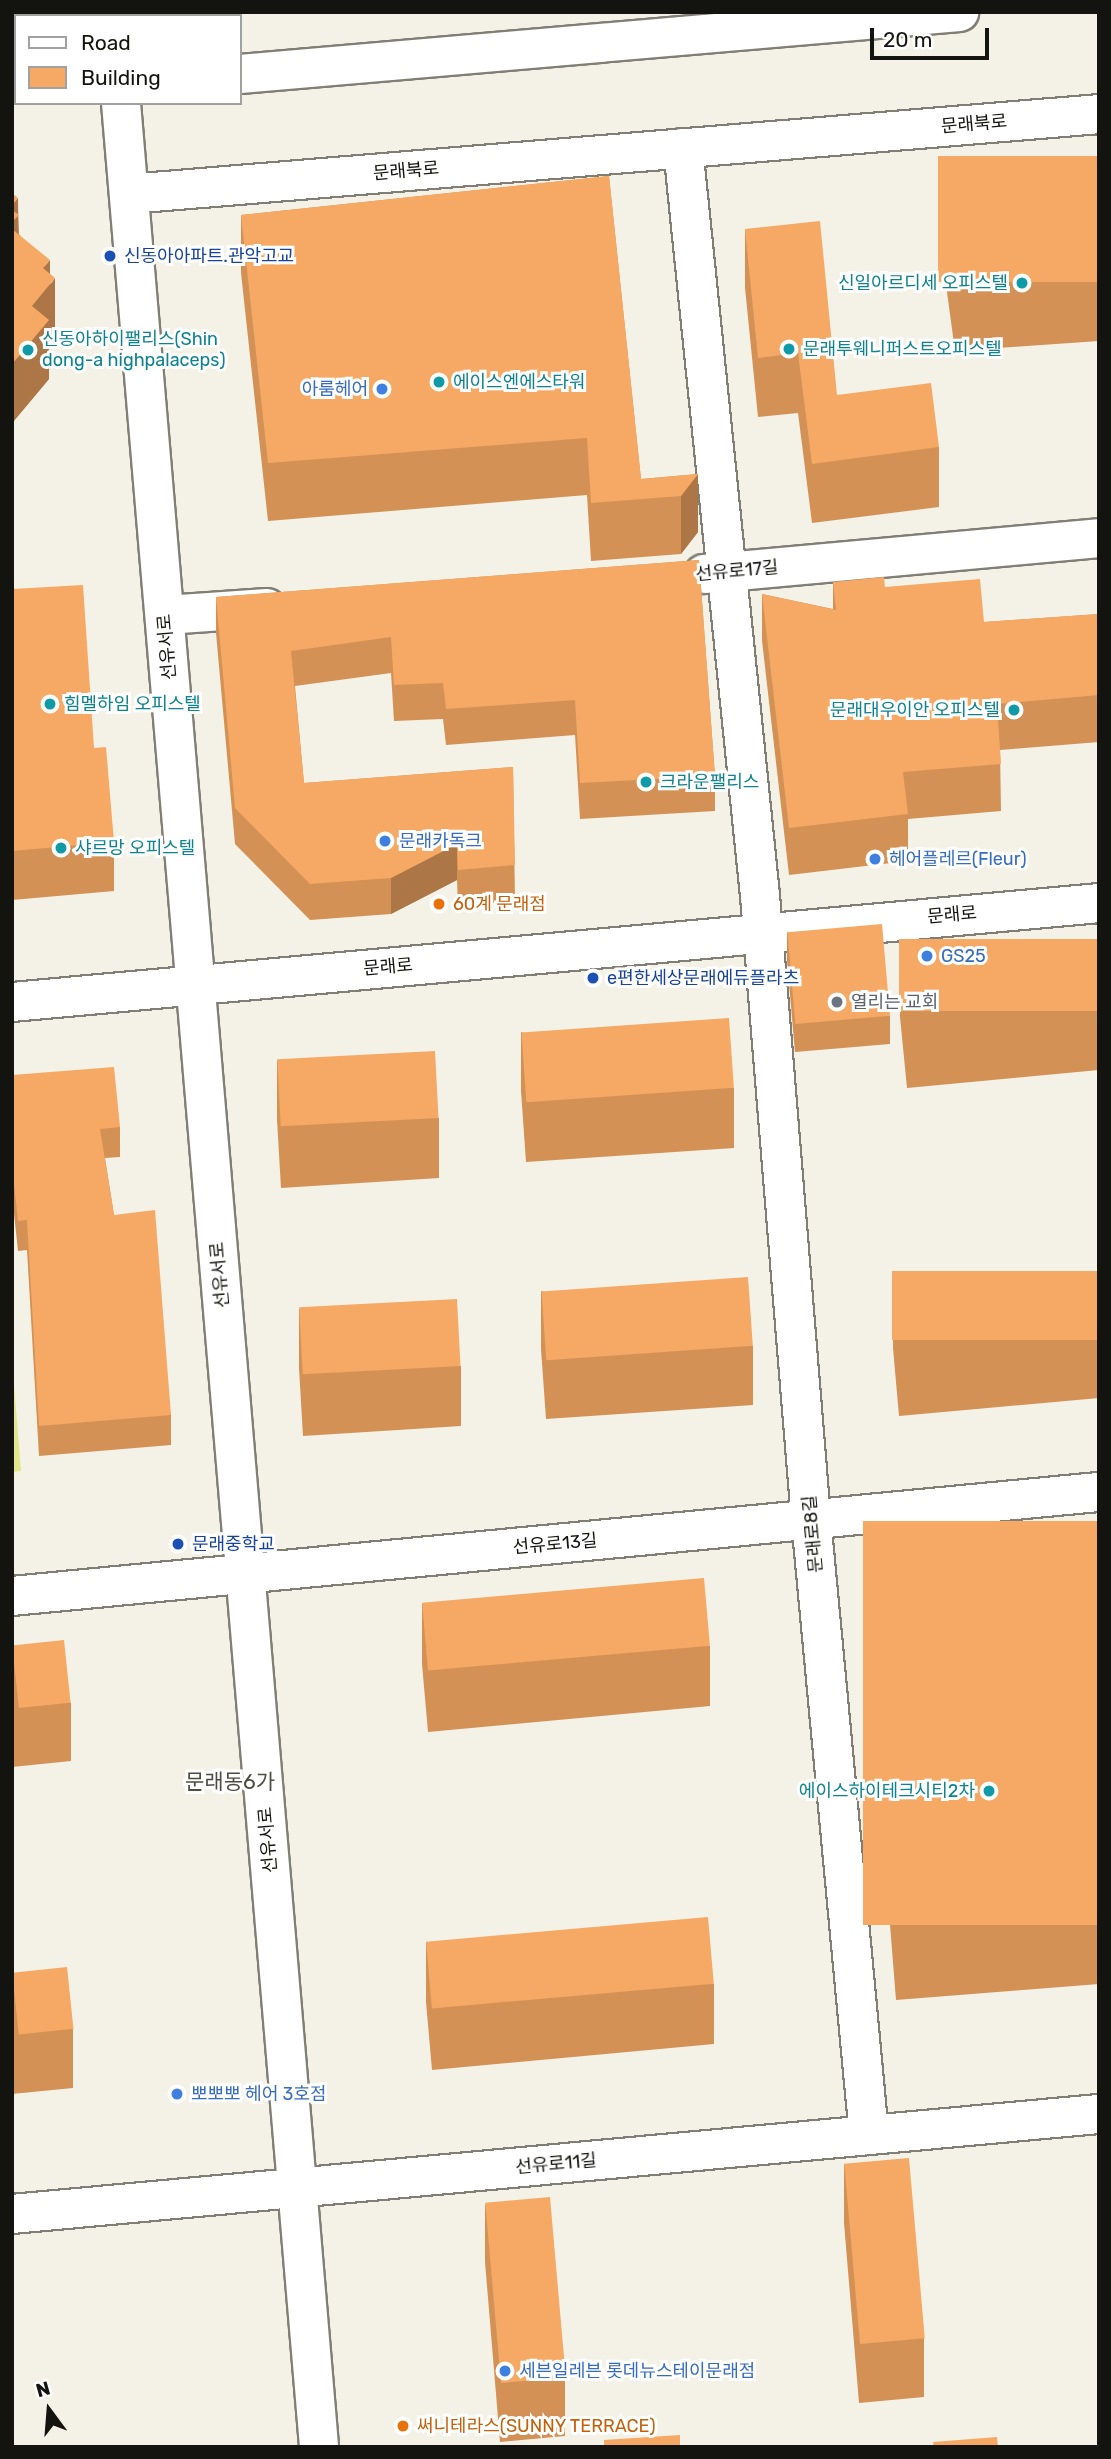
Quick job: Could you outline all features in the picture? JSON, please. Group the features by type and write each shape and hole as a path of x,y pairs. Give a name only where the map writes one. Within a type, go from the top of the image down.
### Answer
{"street":[{"path":"242,74 959,12"},
{"name":"선유서로","path":"121,105 319,2447"},
{"name":"문래북로","path":"129,194 1099,114"},
{"path":"682,148 729,572 763,932"},
{"name":"선유로17길","path":"674,577 1099,538"},
{"path":"165,615 300,605"},
{"name":"문래로","path":"12,1002 1099,903"},
{"name":"문래로8길","path":"763,932 811,1520 869,2135"},
{"name":"선유로13길","path":"12,1596 1099,1492"},
{"name":"선유로11길","path":"12,2214 1099,2114"}],"green space":[{"path":"12,1360 21,1471 12,1472"}],"building":[{"path":"938,156 1099,156 1099,282 938,282"},
{"name":"에이스엔에스타워","path":"609,176 641,479 698,474 681,496 591,503 587,438 268,463 241,215"},
{"path":"12,193 18,198 12,205"},
{"path":"12,210 19,215 12,222"},
{"path":"820,221 837,395 931,383 939,447 812,464 798,353 758,358 745,229"},
{"path":"12,229 50,260 43,268 55,278 32,306 49,320 13,363 12,362"},
{"path":"699,560 715,776 580,783 575,700 446,709 443,683 394,685 391,637 291,651 304,783 513,767 515,865 458,870 457,844 391,878 310,884 235,808 216,597"},
{"path":"884,577 885,587 980,579 984,622 1099,614 1099,695 997,704 1001,764 903,772 908,814 789,828 762,594 836,610 833,582"},
{"path":"83,585 94,748 106,747 114,842 12,851 12,589"},
{"name":"열리는 교회","path":"882,924 890,1016 795,1024 787,932"},
{"path":"899,939 1099,939 1099,1011 899,1011"},
{"path":"729,1018 734,1088 526,1102 522,1033"},
{"path":"435,1051 439,1118 281,1126 277,1059"},
{"path":"114,1067 120,1127 100,1129 114,1215 155,1210 171,1415 39,1426 27,1220 18,1221 12,1165 12,1075"},
{"path":"892,1271 1099,1271 1099,1340 892,1340"},
{"path":"748,1277 753,1346 546,1360 542,1291"},
{"path":"457,1299 461,1366 303,1374 299,1307"},
{"name":"에이스하이테크시티2차","path":"863,1521 1099,1521 1099,1925 863,1925"},
{"path":"704,1578 710,1646 428,1670 422,1603"},
{"path":"64,1640 71,1703 19,1708 12,1645"},
{"path":"708,1917 714,1984 432,2008 426,1942"},
{"path":"67,1967 73,2029 19,2034 12,1973"},
{"path":"909,2158 925,2338 860,2344 844,2164"},
{"path":"550,2197 566,2377 501,2383 485,2203"},
{"path":"680,2435 680,2447 604,2447 604,2440"},
{"path":"997,2437 998,2447 934,2447 933,2442"}],"place":[{"name":"신동아아파트.관악고교","path":"110,256"},
{"name":"신일아르디세 오피스텔","path":"1022,283"},
{"name":"문래투웨니퍼스트오피스텔","path":"789,349"},
{"name":"신동아하이팰리스(Shin dong-a highpalaceps)","path":"28,350"},
{"name":"에이스엔에스타워","path":"439,382"},
{"name":"아룸헤어","path":"382,389"},
{"name":"힘멜하임 오피스텔","path":"50,704"},
{"name":"문래대우이안 오피스텔","path":"1014,710"},
{"name":"크라운팰리스","path":"646,782"},
{"name":"문래카독크","path":"385,841"},
{"name":"샤르망 오피스텔","path":"61,848"},
{"name":"헤어플레르(Fleur)","path":"875,859"},
{"name":"60계 문래점","path":"439,904"},
{"name":"GS25","path":"927,956"},
{"name":"e편한세상문래에듀플라츠","path":"593,978"},
{"name":"열리는 교회","path":"837,1002"},
{"name":"문래중학교","path":"178,1544"},
{"name":"에이스하이테크시티2차","path":"989,1791"},
{"name":"뽀뽀뽀 헤어 3호점","path":"177,2094"},
{"name":"세븐일레븐 롯데뉴스테이문래점","path":"505,2371"},
{"name":"써니테라스(SUNNY TERRACE)","path":"403,2426"}],"district":[{"name":"문래동6가","path":"230,1782"}]}
